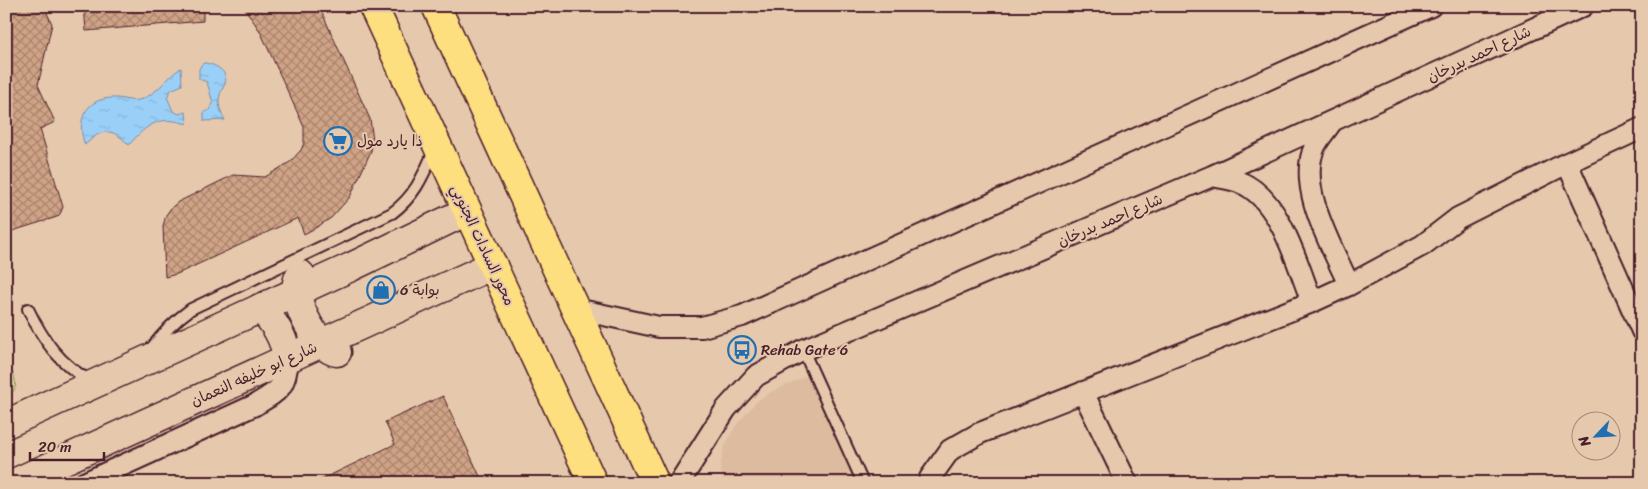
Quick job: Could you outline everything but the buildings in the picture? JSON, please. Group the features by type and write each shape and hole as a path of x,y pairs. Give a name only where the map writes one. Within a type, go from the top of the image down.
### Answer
{"main road":[{"name":"محور السادات الجنوبي","path":"373,6 594,483"},
{"path":"445,13 576,309 656,483"}],"street":[{"path":"576,309 660,327 702,327 742,316 1431,6"},
{"name":"شارع احمد بدرخان","path":"679,483 726,409 756,376 803,350 1212,176 1583,6"},
{"path":"1332,122 1315,146 1309,174 1313,202 1349,285"},
{"path":"929,483 930,478 950,450 980,433 1312,302 1349,285 1423,245 1458,218 1568,162 1642,128"},
{"path":"1568,162 1642,331"},
{"path":"1212,176 1240,182 1263,198 1278,218 1312,302"},
{"path":"322,343 305,319 297,290 298,278 306,272 464,205"},
{"name":"شارع ابو خليفه النعمان","path":"14,483 322,343 497,273"},
{"path":"6,424 297,290"},
{"path":"84,483 273,395 282,386 287,376 288,359 282,336 269,316 260,308"},
{"path":"1083,392 1127,483"}],"lane":[{"path":"138,364 164,332 191,309 392,213 405,203 417,187 437,145"},
{"path":"28,309 40,334 53,352 72,369 94,382"},
{"path":"803,350 863,483"}],"shaded area":[{"path":"820,370 870,483 723,483 720,467 724,448 735,427 756,402 771,392"}],"green space":[{"path":"6,360 15,380 15,385 11,394 6,397"}],"water":[{"path":"205,63 220,69 225,75 226,79 219,101 225,120 204,121 204,112 210,110 213,103 207,82 199,79 199,69"},
{"path":"181,68 182,85 171,90 167,97 173,111 179,114 186,112 187,124 177,121 154,123 129,145 117,135 107,132 97,135 85,145 81,128 82,120 89,107 102,99 142,99 153,93"}],"place":[{"name":"ذا يارد مول","path":"338,141"},
{"name":"بوابة 6","path":"381,290"},
{"name":"Rehab Gate 6","path":"742,350"}]}
